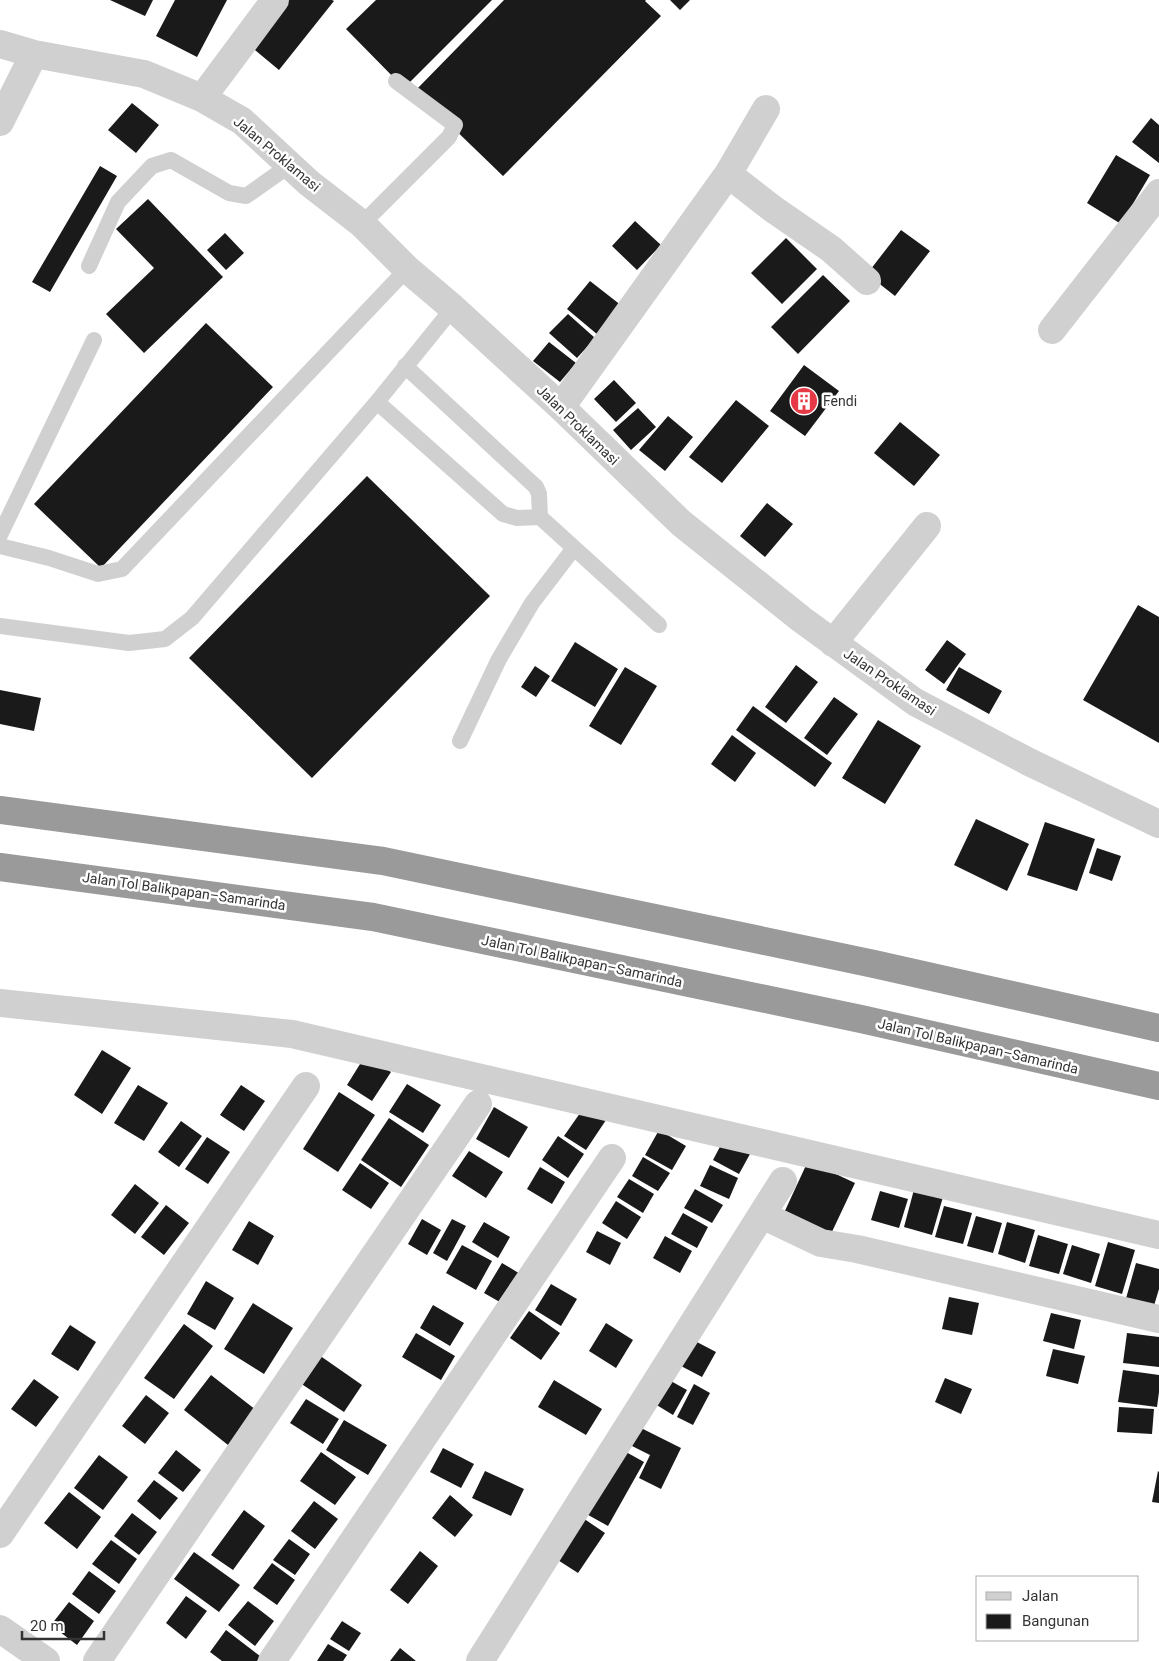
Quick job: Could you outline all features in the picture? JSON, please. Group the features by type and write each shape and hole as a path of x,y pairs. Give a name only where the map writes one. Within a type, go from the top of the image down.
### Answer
{"highway":[{"path":"0,810 383,861 874,964 1159,1028"},
{"name":"Jalan Tol Balikpapan–Samarinda","path":"0,867 373,917 861,1019 1159,1086"}],"street":[{"path":"202,98 275,0"},
{"name":"Jalan Proklamasi","path":"0,44 34,54 144,74 202,98 242,121 310,183 362,224 407,269 453,308 561,408 681,523 801,620 915,702 1029,762 1159,824"},
{"path":"0,122 34,54"},
{"path":"561,408 728,174 766,109"},
{"path":"728,174 773,209 831,249 867,281"},
{"path":"1052,330 1159,194"},
{"path":"834,643 927,526"},
{"path":"0,1003 292,1034 1159,1235"},
{"path":"0,1534 306,1086"},
{"path":"97,1661 478,1104"},
{"path":"272,1661 612,1158"},
{"path":"480,1661 783,1181"},
{"path":"762,1215 821,1243 857,1249 1159,1320"},
{"path":"0,1629 46,1661"}],"lane":[{"path":"362,224 449,137 455,125 396,81"},
{"path":"89,266 118,202 152,166 171,160 229,193 246,196 290,165"},
{"path":"0,546 49,558 98,574 122,569 407,269"},
{"path":"0,626 129,643 165,639 192,618 377,402 453,308"},
{"path":"0,535 94,340"},
{"path":"405,366 536,487 539,494 540,517"},
{"path":"377,402 503,514 517,518 540,517 659,625"},
{"path":"460,741 499,659 532,603 574,548"}],"building":[{"path":"110,0 153,0 145,16"},
{"path":"175,0 227,0 197,57 156,36"},
{"path":"285,0 334,1 279,70 249,45"},
{"path":"376,0 492,0 404,88 346,29"},
{"path":"504,0 646,0 661,16 503,176 415,91"},
{"path":"670,0 690,0 680,10"},
{"path":"132,103 159,125 136,153 108,130"},
{"path":"1151,118 1159,125 1159,163 1132,142"},
{"path":"1116,155 1150,175 1121,224 1087,203"},
{"path":"100,166 117,176 50,292 32,282"},
{"path":"148,199 223,277 144,353 106,314 154,268 116,229"},
{"path":"635,221 661,245 637,270 612,246"},
{"path":"901,230 930,251 895,296 867,274"},
{"path":"225,233 244,253 226,270 207,250"},
{"path":"786,238 817,269 782,304 751,273"},
{"path":"823,275 850,301 798,354 771,327"},
{"path":"590,281 622,306 598,335 567,309"},
{"path":"568,314 595,338 577,358 549,333"},
{"path":"206,323 273,387 101,568 34,504"},
{"path":"549,342 576,363 560,382 533,361"},
{"name":"Fendi","path":"804,365 839,391 805,436 770,411"},
{"path":"614,380 636,403 616,422 594,399"},
{"path":"736,400 769,426 722,483 689,457"},
{"path":"638,408 656,427 631,450 613,430"},
{"path":"668,416 693,437 665,471 639,450"},
{"path":"900,422 940,455 914,486 874,453"},
{"path":"367,476 490,596 312,778 189,658"},
{"path":"767,503 793,524 765,557 740,536"},
{"path":"1138,605 1159,617 1159,743 1083,700"},
{"path":"947,640 966,654 944,684 925,670"},
{"path":"575,642 618,669 595,707 551,681"},
{"path":"796,665 818,682 786,723 765,707"},
{"path":"535,666 550,676 536,697 521,687"},
{"path":"625,667 657,686 621,745 589,726"},
{"path":"959,667 1002,691 989,714 946,690"},
{"path":"0,690 41,698 34,731 0,724"},
{"path":"834,697 858,714 827,755 804,738"},
{"path":"753,706 832,763 815,787 736,730"},
{"path":"878,720 921,746 885,804 842,778"},
{"path":"732,735 756,753 735,782 711,764"},
{"path":"976,819 1029,844 1007,891 954,865"},
{"path":"1045,822 1095,839 1077,891 1027,875"},
{"path":"1097,848 1121,856 1112,881 1089,873"},
{"path":"102,1050 131,1068 102,1114 74,1095"},
{"path":"365,1056 391,1072 372,1101 347,1085"},
{"path":"407,1084 441,1105 423,1133 389,1112"},
{"path":"138,1085 168,1103 144,1141 114,1123"},
{"path":"241,1085 265,1101 244,1131 220,1115"},
{"path":"339,1092 375,1115 338,1172 303,1149"},
{"path":"585,1106 606,1120 586,1150 564,1136"},
{"path":"494,1107 528,1127 509,1158 476,1139"},
{"path":"389,1118 429,1145 401,1187 361,1160"},
{"path":"181,1121 202,1136 179,1167 158,1152"},
{"path":"659,1130 686,1146 672,1170 645,1155"},
{"path":"558,1136 584,1154 568,1178 542,1160"},
{"path":"207,1137 230,1152 208,1184 185,1169"},
{"path":"724,1139 750,1154 739,1174 713,1160"},
{"path":"469,1151 503,1172 486,1198 452,1176"},
{"path":"643,1157 670,1173 658,1191 632,1176"},
{"path":"808,1161 855,1183 830,1236 783,1215"},
{"path":"360,1163 389,1183 371,1209 342,1190"},
{"path":"710,1165 738,1178 729,1199 700,1186"},
{"path":"540,1167 565,1182 552,1204 527,1189"},
{"path":"629,1179 654,1194 643,1213 617,1197"},
{"path":"916,1182 945,1190 932,1235 904,1227"},
{"path":"135,1184 159,1203 135,1234 111,1215"},
{"path":"695,1189 723,1205 712,1223 684,1208"},
{"path":"880,1191 908,1199 899,1228 871,1220"},
{"path":"616,1201 641,1217 627,1239 602,1223"},
{"path":"166,1205 189,1223 164,1255 141,1237"},
{"path":"944,1206 972,1213 963,1244 935,1237"},
{"path":"683,1213 708,1227 697,1248 671,1234"},
{"path":"976,1216 1002,1223 993,1253 967,1246"},
{"path":"422,1219 441,1230 427,1255 408,1244"},
{"path":"452,1219 466,1226 447,1261 433,1253"},
{"path":"249,1221 274,1236 258,1265 232,1250"},
{"path":"484,1222 510,1237 498,1258 472,1242"},
{"path":"1007,1222 1035,1230 1025,1263 998,1254"},
{"path":"597,1231 621,1243 610,1265 586,1252"},
{"path":"1038,1235 1068,1244 1059,1274 1029,1266"},
{"path":"665,1236 692,1251 680,1273 653,1258"},
{"path":"1108,1242 1135,1250 1122,1294 1095,1286"},
{"path":"462,1245 492,1261 476,1290 446,1273"},
{"path":"1072,1245 1100,1254 1091,1283 1063,1274"},
{"path":"502,1263 522,1275 505,1305 484,1293"},
{"path":"1136,1263 1159,1269 1159,1289 1153,1309 1125,1302"},
{"path":"206,1281 234,1298 215,1330 187,1314"},
{"path":"551,1284 577,1299 561,1326 535,1310"},
{"path":"949,1297 979,1303 972,1335 942,1329"},
{"path":"253,1303 293,1328 264,1374 224,1349"},
{"path":"433,1305 464,1323 450,1346 420,1328"},
{"path":"529,1311 560,1333 541,1360 510,1338"},
{"path":"1051,1313 1081,1320 1074,1349 1043,1341"},
{"path":"606,1323 633,1340 616,1368 589,1351"},
{"path":"184,1324 213,1346 174,1399 144,1378"},
{"path":"70,1325 96,1342 78,1371 51,1354"},
{"path":"416,1333 455,1356 441,1380 402,1357"},
{"path":"1127,1333 1159,1337 1159,1367 1123,1363"},
{"path":"695,1341 716,1352 702,1377 681,1366"},
{"path":"1053,1349 1085,1356 1078,1384 1046,1376"},
{"path":"319,1355 362,1385 344,1412 300,1383"},
{"path":"1123,1370 1159,1375 1157,1407 1118,1402"},
{"path":"211,1375 256,1410 228,1445 184,1410"},
{"path":"945,1378 972,1389 961,1414 935,1402"},
{"path":"34,1379 59,1397 36,1427 11,1409"},
{"path":"554,1380 602,1409 586,1435 538,1407"},
{"path":"669,1380 687,1390 673,1415 655,1404"},
{"path":"694,1384 710,1393 693,1425 677,1417"},
{"path":"146,1395 169,1413 145,1444 122,1426"},
{"path":"306,1399 339,1419 323,1444 290,1423"},
{"path":"1119,1407 1154,1409 1152,1434 1117,1432"},
{"path":"344,1420 387,1445 368,1475 326,1450"},
{"path":"637,1426 681,1448 661,1489 639,1478 650,1455 628,1444"},
{"path":"617,1447 644,1462 608,1526 581,1511"},
{"path":"443,1448 474,1464 461,1488 430,1472"},
{"path":"176,1450 201,1470 183,1492 158,1473"},
{"path":"321,1452 356,1477 335,1505 300,1481"},
{"path":"99,1455 128,1477 103,1510 74,1488"},
{"path":"485,1471 524,1489 511,1516 472,1498"},
{"path":"1159,1472 1159,1503 1152,1502"},
{"path":"154,1480 178,1498 160,1520 137,1501"},
{"path":"69,1492 101,1517 77,1549 44,1523"},
{"path":"450,1495 473,1515 455,1537 432,1518"},
{"path":"314,1501 338,1519 315,1549 291,1531"},
{"path":"244,1510 265,1526 233,1570 211,1555"},
{"path":"132,1513 157,1532 139,1555 114,1536"},
{"path":"577,1514 605,1533 578,1573 550,1555"},
{"path":"289,1539 310,1554 295,1575 273,1560"},
{"path":"111,1540 137,1559 119,1584 92,1564"},
{"path":"420,1551 438,1566 408,1604 390,1590"},
{"path":"194,1552 240,1585 219,1612 174,1579"},
{"path":"272,1563 295,1580 277,1605 253,1588"},
{"path":"89,1571 116,1591 99,1614 72,1594"},
{"path":"186,1596 207,1611 186,1639 166,1623"},
{"path":"248,1601 274,1621 255,1646 228,1625"},
{"path":"69,1602 94,1621 77,1645 51,1625"},
{"path":"342,1621 361,1633 349,1651 330,1639"},
{"path":"226,1630 260,1656 257,1661 222,1661 210,1652"},
{"path":"328,1644 347,1655 343,1661 317,1661"},
{"path":"400,1648 416,1661 390,1661"}],"place":[{"name":"Fendi","path":"804,401"}]}
